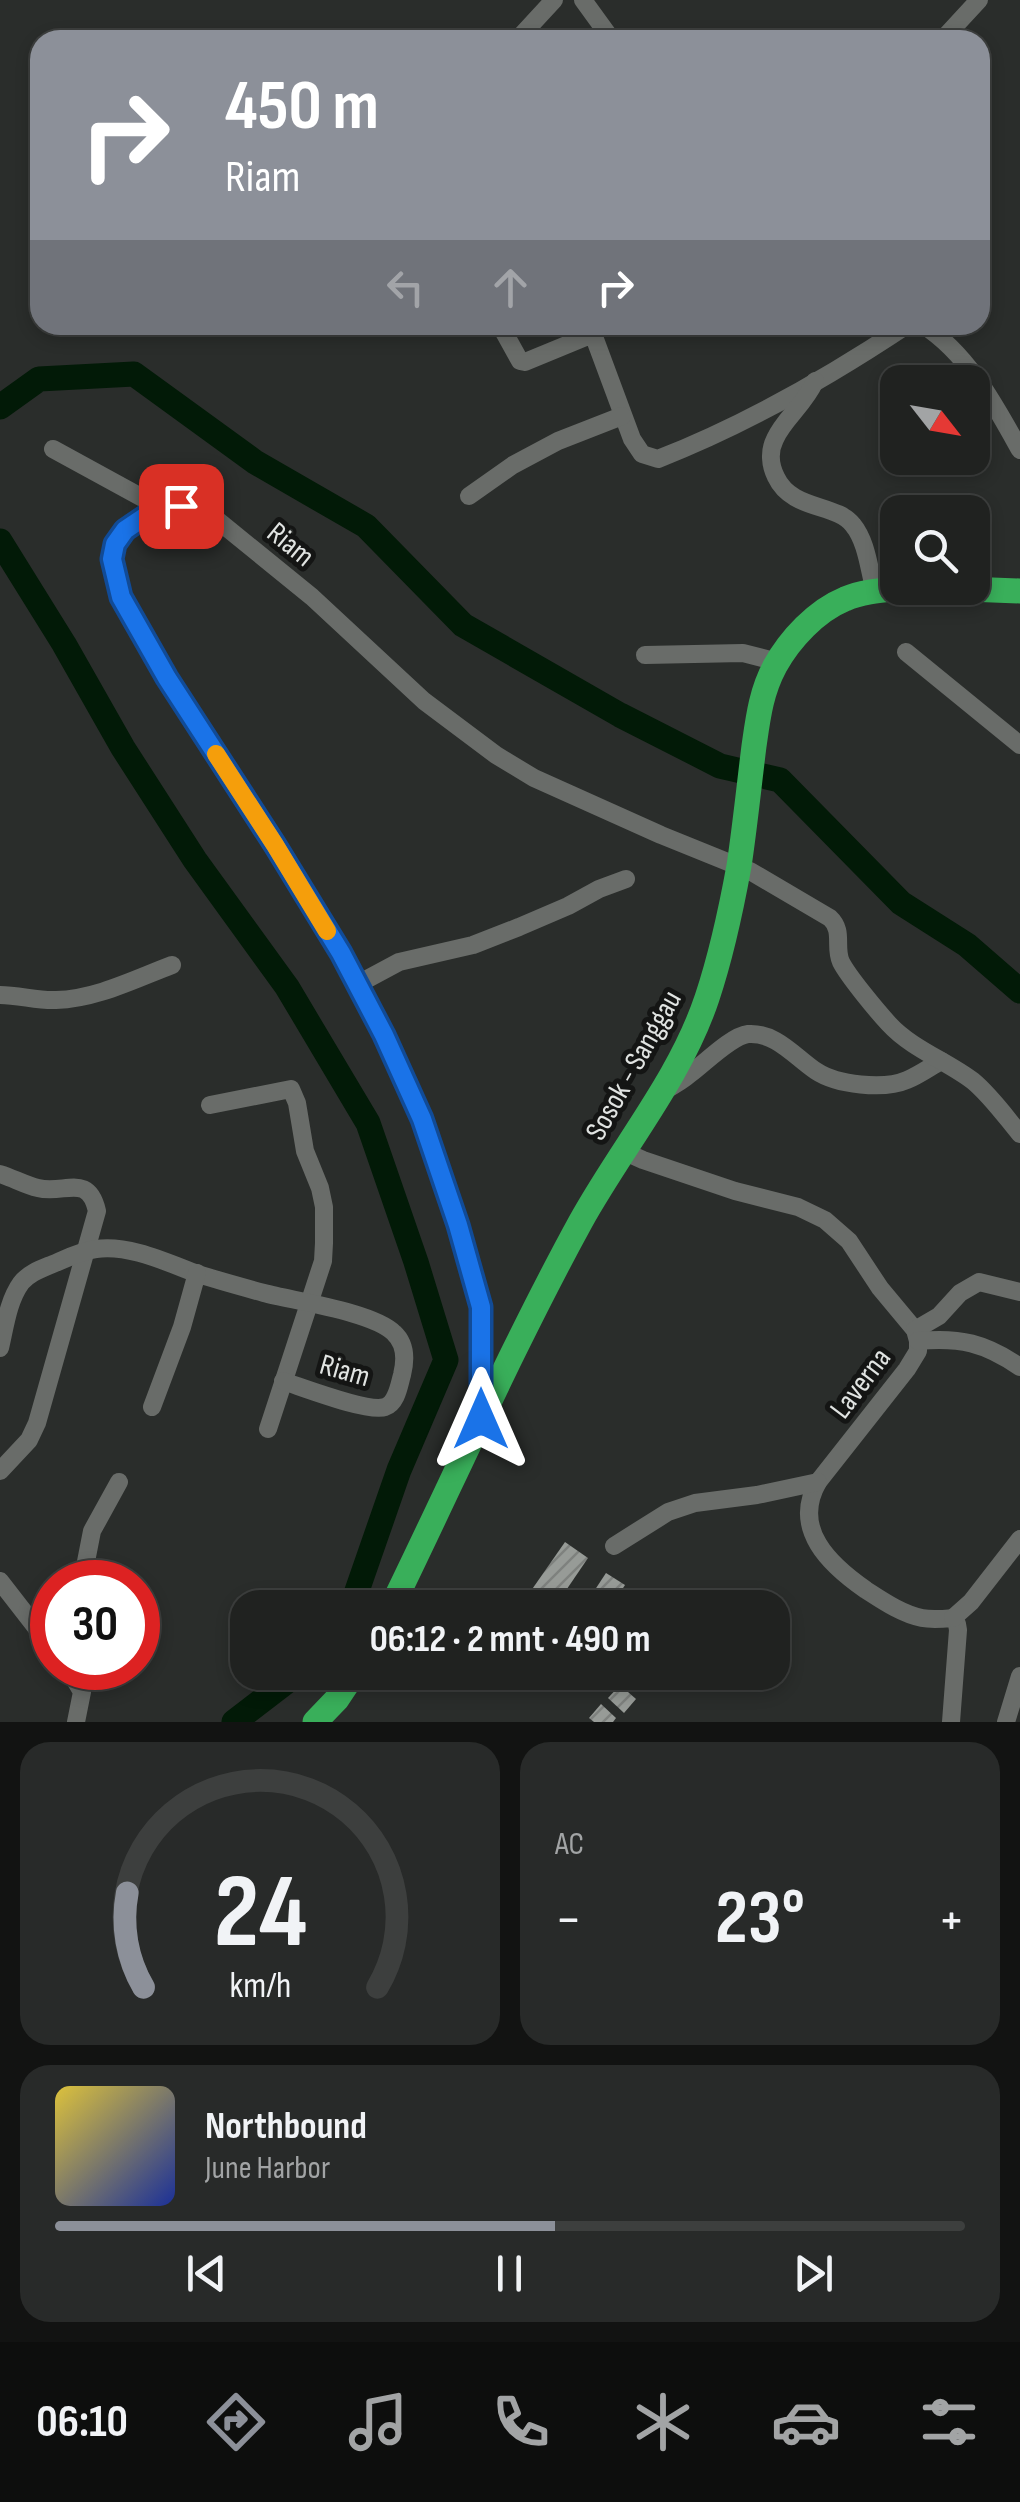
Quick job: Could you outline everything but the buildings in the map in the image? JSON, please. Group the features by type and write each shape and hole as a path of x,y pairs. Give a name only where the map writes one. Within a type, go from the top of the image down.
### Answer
{"highway":[{"name":"Sosok - Sanggau","path":"400,1590 536,1306 584,1217 688,1044 707,998 739,865 766,684 806,626 846,598 880,590"},
{"path":"990,590 1020,591"},
{"path":"315,1722 343,1690"}],"street":[{"path":"526,30 554,0"},
{"path":"583,0 605,30"},
{"path":"951,30 979,0"},
{"path":"506,335 522,362 581,335"},
{"path":"594,335 636,447 642,454 658,459 737,424 890,335"},
{"path":"937,335 969,369 1020,450"},
{"path":"815,381 775,438 772,470 792,496 846,518 855,526 863,542 874,591"},
{"path":"469,496 543,449 622,416"},
{"path":"53,450 159,507 125,530 115,544 112,559 121,597 167,678 275,845 358,984 422,1119 469,1258 481,1307 481,1419"},
{"name":"Riam","path":"159,507 181,506 216,518 312,596 424,701 534,778 739,865 830,918 838,931 841,962 886,1021 982,1089 1020,1134"},
{"path":"906,652 1020,745"},
{"path":"645,655 743,653 778,662"},
{"path":"358,984 399,962 473,944 519,927 626,879"},
{"path":"0,994 44,1000 73,998 172,965"},
{"path":"659,1094 748,1034 775,1041 829,1078 854,1083 890,1085 941,1061"},
{"path":"210,1105 288,1088 293,1092 305,1151 324,1207 323,1261 268,1428"},
{"name":"Laverna","path":"623,1151 735,1191 798,1207 825,1220 849,1241 917,1336 918,1351 907,1369 818,1482"},
{"path":"0,1174 38,1188 73,1186 88,1191 97,1211 37,1424 29,1440 0,1471"},
{"name":"Riam","path":"0,1348 11,1304 25,1278 97,1249 120,1250 253,1290 356,1315 389,1328 405,1350 397,1393 386,1407 348,1401 283,1380"},
{"path":"152,1406 182,1327 197,1273"},
{"path":"917,1336 960,1293 979,1282 1020,1292"},
{"path":"917,1336 980,1344 1020,1367"},
{"path":"86,1560 92,1531 119,1482"},
{"path":"614,1546 668,1512 696,1503 818,1482"},
{"path":"818,1482 809,1507 818,1547 831,1564 887,1604 917,1618 953,1618 1020,1539"},
{"path":"0,1581 30,1620"},
{"path":"951,1722 958,1630 953,1618"},
{"path":"1006,1722 1020,1676"},
{"path":"75,1690 76,1722"}],"waterway":[{"path":"0,407 39,379 134,374 255,462 366,526 463,625 620,715 720,766 780,780 901,903 967,945 1020,991"},
{"path":"0,541 123,748 195,860 287,987 368,1123 416,1262 446,1360 399,1470 357,1590"},
{"path":"234,1722 276,1690"}],"slow traffic":[{"path":"216,754 327,931"}],"route":[{"path":"181,506 159,507 125,530 115,544 112,559 121,597 167,678 341,953 422,1119 469,1258 481,1307 481,1419"}]}
